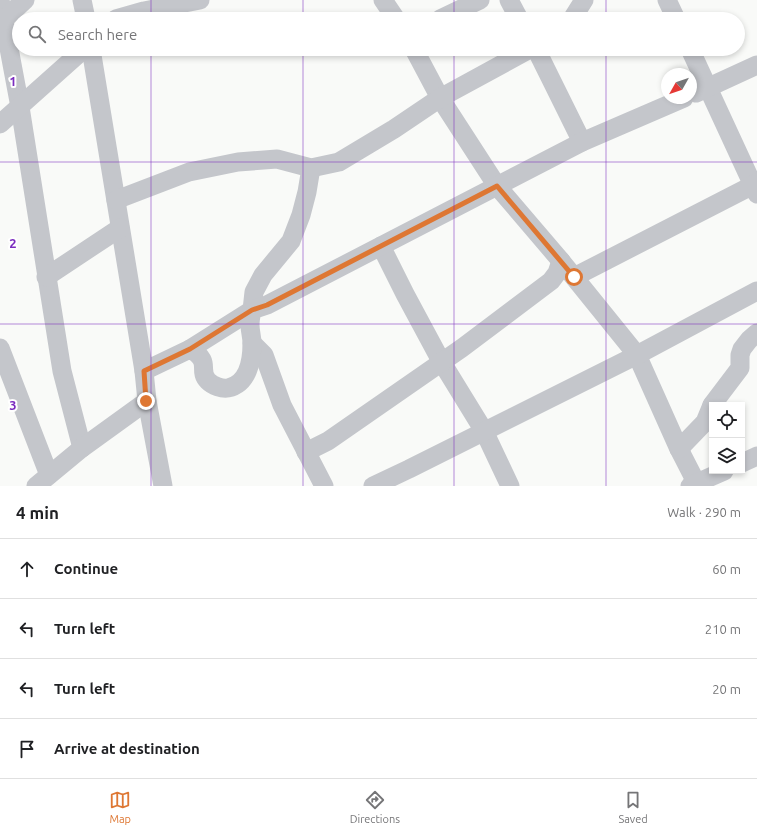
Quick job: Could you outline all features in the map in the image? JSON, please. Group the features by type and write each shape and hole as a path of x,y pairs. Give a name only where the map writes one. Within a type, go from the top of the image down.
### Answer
{"street":[{"path":"0,0 2,21 20,107 62,371 82,448"},
{"path":"2,21 25,0"},
{"path":"82,0 85,12"},
{"path":"140,12 200,0"},
{"path":"383,0 391,12"},
{"path":"455,12 480,0"},
{"path":"509,0 515,12"},
{"path":"576,12 584,0"},
{"path":"667,0 673,12"},
{"path":"0,124 76,56"},
{"path":"91,56 144,371 146,401 163,486"},
{"path":"418,56 440,98 497,186 569,271 637,355 695,485 718,474"},
{"path":"116,200 189,172 238,162 277,159 311,168 339,162 394,129 440,98 517,56"},
{"path":"539,56 582,142"},
{"path":"306,452 328,441 462,348 551,281 558,273 569,271 756,187 699,91 692,56"},
{"path":"699,91 757,65"},
{"path":"144,371 190,349 252,310 267,305 582,142 670,104"},
{"path":"190,349 198,353 204,360 204,372 208,381 216,386 226,388 236,386 242,380 248,370 252,343 250,324 254,292 263,275 291,241 301,215 311,168"},
{"path":"46,277 120,228"},
{"path":"381,246 404,294 484,431 510,486"},
{"path":"373,486 637,355 757,291"},
{"path":"714,402 740,368 740,355 742,349 757,333"},
{"path":"252,343 264,355 282,405 324,486"},
{"path":"0,348 43,480 82,448 146,401"},
{"path":"679,449 705,422 709,412"},
{"path":"745,462 757,456"}],"route":[{"path":"146,401 144,371 190,349 252,310 267,305 497,186 574,277"}]}
